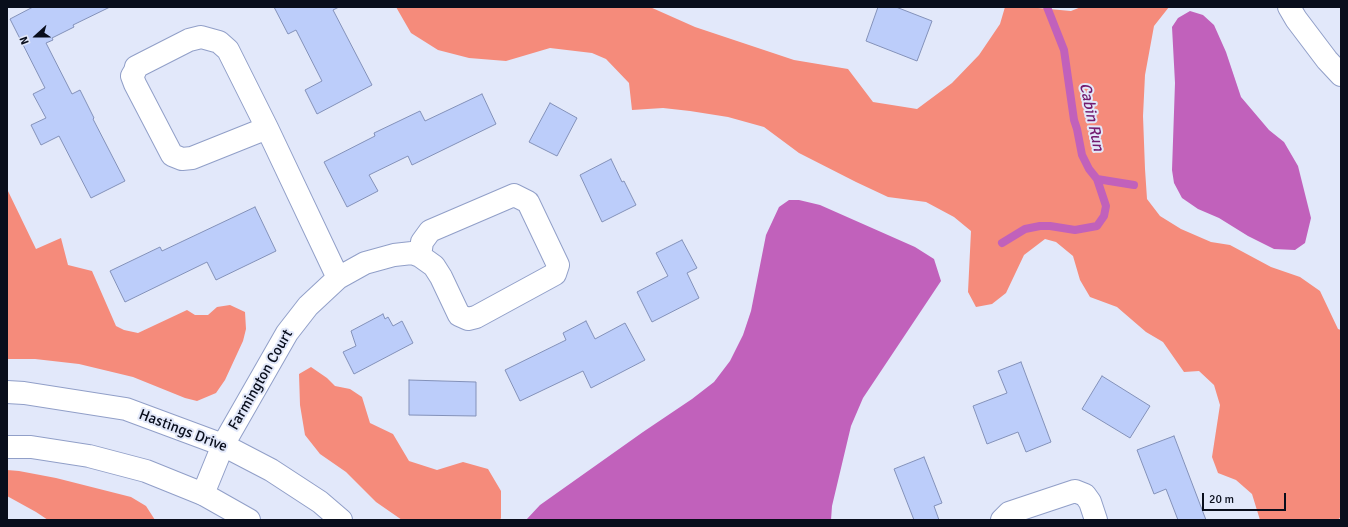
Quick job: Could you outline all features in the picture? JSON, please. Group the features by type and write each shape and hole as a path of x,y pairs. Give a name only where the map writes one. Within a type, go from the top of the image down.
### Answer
{"street":[{"path":"1289,7 1296,19 1327,60 1341,75"},
{"path":"268,128 192,158 182,160 172,156 135,84 132,76 134,71 136,67 189,40 201,37 219,42 228,50 268,128 338,278"},
{"path":"514,195 528,202 558,264 555,274 476,317 468,319 459,316 441,277 434,266 420,256 422,242 430,231 514,195"},
{"name":"Farmington Court","path":"203,494 223,445 287,333 308,306 338,278 365,263 394,254 412,253 420,256"},
{"name":"Hastings Drive","path":"7,392 24,393 126,409 223,445 271,470 320,502 341,520"},
{"path":"7,447 31,447 89,456 146,471 203,494 249,520"},
{"path":"1002,520 1009,513 1075,491 1085,495 1090,502 1096,520"}],"shaded area":[{"path":"396,7 650,7 695,27 794,60 848,69 873,102 917,109 952,83 979,55 1000,24 1005,7 1037,7 1071,11 1081,7 1169,7 1154,26 1145,75 1143,116 1147,199 1160,216 1181,229 1211,242 1230,245 1271,267 1300,277 1320,291 1338,329 1341,330 1341,516 1338,520 1260,520 1252,494 1236,480 1218,473 1212,457 1220,405 1214,385 1199,371 1184,372 1163,342 1146,332 1117,307 1090,297 1080,280 1073,256 1056,242 1045,239 1024,255 1006,293 992,304 976,307 968,292 971,231 954,217 926,202 888,197 799,153 764,127 728,117 690,111 663,108 632,110 629,83 606,59 592,53 550,48 506,61 469,58 438,50 411,33"},
{"path":"1190,11 1203,15 1214,25 1226,52 1241,97 1269,130 1284,142 1298,166 1311,218 1305,243 1295,250 1274,249 1248,236 1219,218 1198,209 1182,198 1174,183 1172,170 1175,83 1172,27 1178,18"},
{"path":"7,189 36,249 61,238 68,265 92,271 116,326 124,330 138,333 187,310 195,315 208,315 217,307 230,305 245,312 246,329 243,341 225,380 216,393 197,401 185,398 133,377 79,364 35,359 7,359"},
{"path":"789,200 799,200 820,205 915,247 934,259 941,281 863,398 851,426 832,506 831,520 526,520 540,505 714,382 730,361 743,335 751,311 766,235 779,207"},
{"path":"311,367 327,378 335,386 350,389 362,397 370,423 393,434 409,461 437,470 463,462 488,469 501,491 500,520 402,520 376,502 346,472 320,454 305,435 300,405 299,374"},
{"path":"7,470 56,478 131,497 146,506 155,520 48,520 7,496"}],"building":[{"path":"33,7 110,7 73,25 74,27 52,38 53,40 46,43 72,94 80,90 94,118 93,119 125,181 91,198 59,136 41,145 31,125 46,118 33,94 45,88 10,19"},
{"path":"274,7 339,7 333,10 372,85 317,114 305,90 322,81 296,30 288,34"},
{"path":"878,7 896,7 932,21 917,61 866,41"},
{"path":"482,94 496,124 412,165 408,156 369,175 378,191 347,207 324,162 375,136 374,133 420,111 425,121"},
{"path":"550,103 577,118 557,156 529,142"},
{"path":"611,159 622,182 624,181 636,205 602,222 580,175"},
{"path":"255,207 276,251 216,280 207,262 125,302 110,271 160,247 162,251"},
{"path":"682,240 697,268 687,273 699,298 652,322 637,292 668,276 656,253"},
{"path":"383,314 385,319 388,317 393,326 402,321 413,343 354,374 343,352 356,346 351,331"},
{"path":"586,321 595,339 625,323 645,360 591,388 583,371 520,401 505,370 566,340 563,333"},
{"path":"1021,362 1051,442 1026,452 1018,432 987,444 973,406 1007,393 998,371"},
{"path":"1102,376 1150,406 1130,438 1082,409"},
{"path":"409,380 476,382 476,416 409,415"},
{"path":"1174,436 1206,520 1178,520 1166,489 1154,494 1137,450"},
{"path":"924,457 942,503 934,506 939,520 914,520 894,469"}],"waterway":[{"name":"Cabin Run","path":"1002,243 1025,229 1040,226 1075,230 1097,226 1104,216 1106,206 1097,179 1089,169 1082,155 1074,120 1064,50 1047,7"},
{"path":"1097,179 1134,185"}]}
